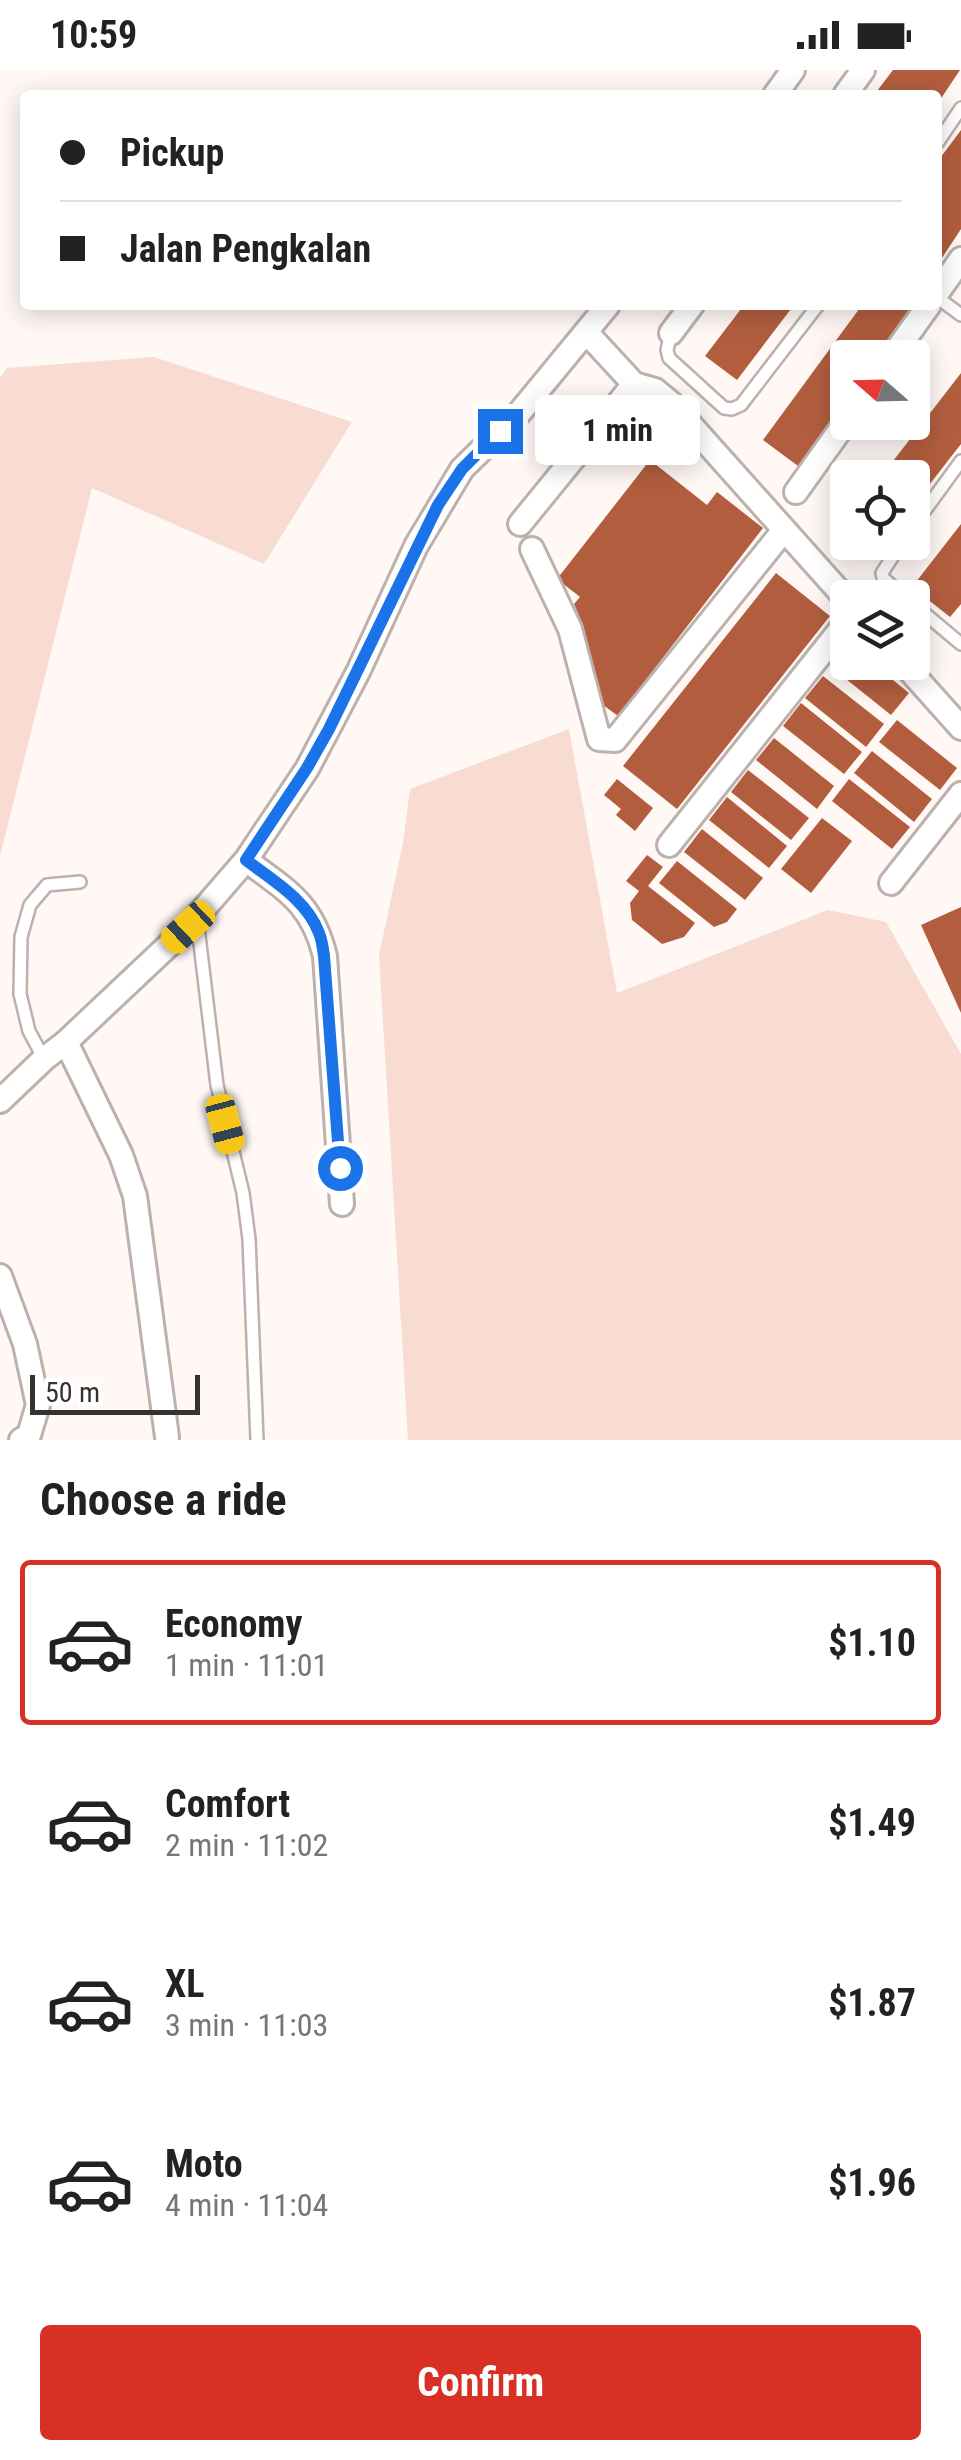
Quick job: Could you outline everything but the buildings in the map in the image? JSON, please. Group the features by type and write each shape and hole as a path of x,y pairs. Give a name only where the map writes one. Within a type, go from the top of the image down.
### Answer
{"street":[{"path":"942,289 961,260"},
{"path":"0,1101 197,918 246,860 329,729 438,505 462,469 520,412 604,310"},
{"path":"671,333 688,310"},
{"path":"904,340 925,310"},
{"path":"586,332 634,384 655,390 672,404 830,581"},
{"path":"520,524 634,384"},
{"path":"796,492 833,440"},
{"path":"532,549 570,629 598,739 615,740 784,530"},
{"path":"669,845 830,643"},
{"path":"918,680 961,728"},
{"path":"891,883 961,794"},
{"path":"246,860 290,894 306,910 319,932 342,1204"},
{"path":"66,1042 121,1155 135,1196 167,1437"},
{"path":"0,1276 25,1344 38,1405 29,1435 21,1440"}],"lane":[{"path":"942,136 961,108"},
{"path":"671,333 669,358 724,408 732,409 741,405 814,310"},
{"path":"930,503 961,461"},
{"path":"930,618 961,644"},
{"path":"44,1059 29,1030 20,994 21,937 30,905 46,885 80,882"},
{"path":"197,918 217,1085 243,1193 258,1440"}],"shaded area":[{"path":"154,357 352,422 264,564 92,488 0,856 0,378 7,368"},
{"path":"569,729 617,993 828,910 886,922 961,1054 961,1440 408,1440 379,955 403,843 410,789"}],"route":[{"path":"340,1168 319,932 306,910 290,894 246,860 329,729 438,505 462,469 500,431"}]}
